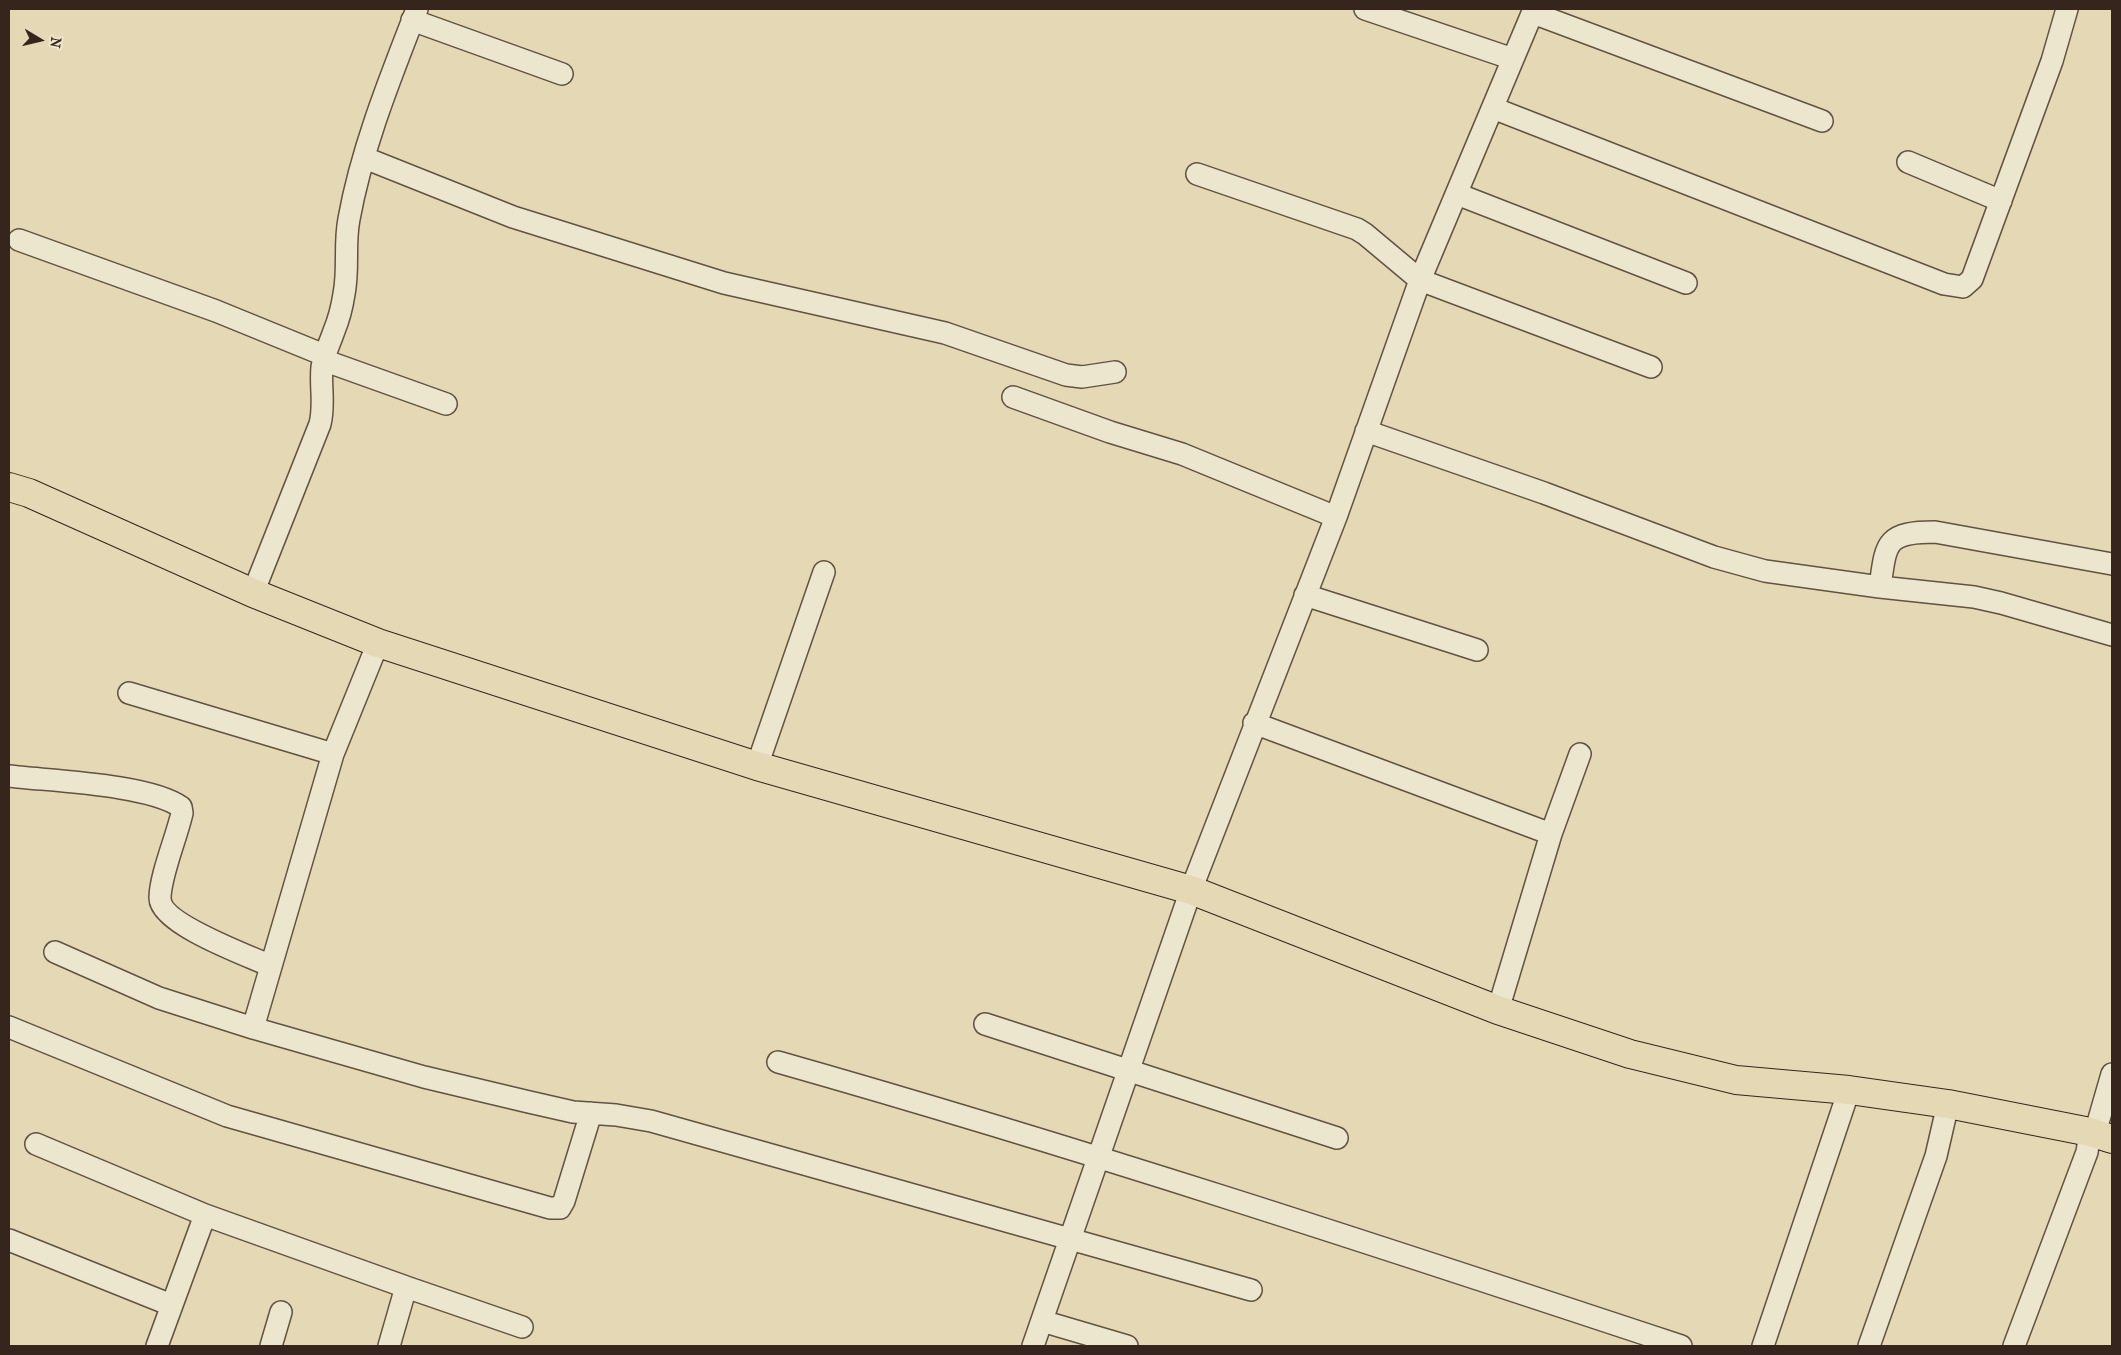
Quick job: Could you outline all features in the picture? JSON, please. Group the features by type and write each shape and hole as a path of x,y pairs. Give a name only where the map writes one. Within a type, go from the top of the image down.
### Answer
{"main road":[{"path":"9,487 30,493 253,593 378,643 757,766 1191,890 1498,1010 1630,1054 1736,1080 1849,1090 1948,1104 2099,1135"}],"street":[{"path":"1365,9 1513,59"},
{"path":"1493,108 1956,287 1963,287 1972,279 2052,62 2067,9"},
{"path":"1033,1346 1191,890 1254,722 1336,517 1420,280 1534,11 1645,56 1822,121"},
{"path":"253,593 320,424 324,409 322,378 324,358 335,331 342,306 347,274 348,220 383,98 414,15 562,74"},
{"path":"365,158 513,217 724,283 945,333 1066,375 1082,377 1115,372"},
{"path":"1908,162 2001,201"},
{"path":"1197,174 1357,229 1420,280 1651,367"},
{"path":"1457,194 1686,284"},
{"path":"19,240 216,311 324,358 446,404"},
{"path":"1014,397 1110,432 1182,454 1336,517"},
{"path":"1366,431 1544,493 1714,557 1772,572 1880,587 1953,594 2001,603 2112,635"},
{"path":"1880,587 1886,549 1896,538 1915,532 1935,532 2112,564"},
{"path":"757,766 824,572"},
{"path":"1305,594 1477,650"},
{"path":"253,1028 333,754 378,643"},
{"path":"129,693 333,754"},
{"path":"1254,722 1551,834"},
{"path":"1498,1010 1551,834 1580,754"},
{"path":"9,776 125,789 164,799 181,807 182,813 162,884 160,904 176,920 197,933 271,966"},
{"path":"56,952 159,998 253,1028 424,1077 564,1110 616,1114 651,1121 1251,1290"},
{"path":"985,1024 1337,1138"},
{"path":"9,1027 228,1116 550,1208 560,1208 564,1201 591,1113"},
{"path":"778,1062 1098,1158 1392,1251 1681,1346"},
{"path":"2014,1346 2087,1152 2099,1135 2112,1074"},
{"path":"1762,1346 1849,1090"},
{"path":"1869,1346 1936,1156 1948,1104"},
{"path":"36,1144 204,1215 522,1327"},
{"path":"157,1346 204,1215"},
{"path":"9,1240 171,1305"},
{"path":"389,1346 406,1287"},
{"path":"271,1346 281,1312"},
{"path":"1042,1321 1127,1346"}]}
